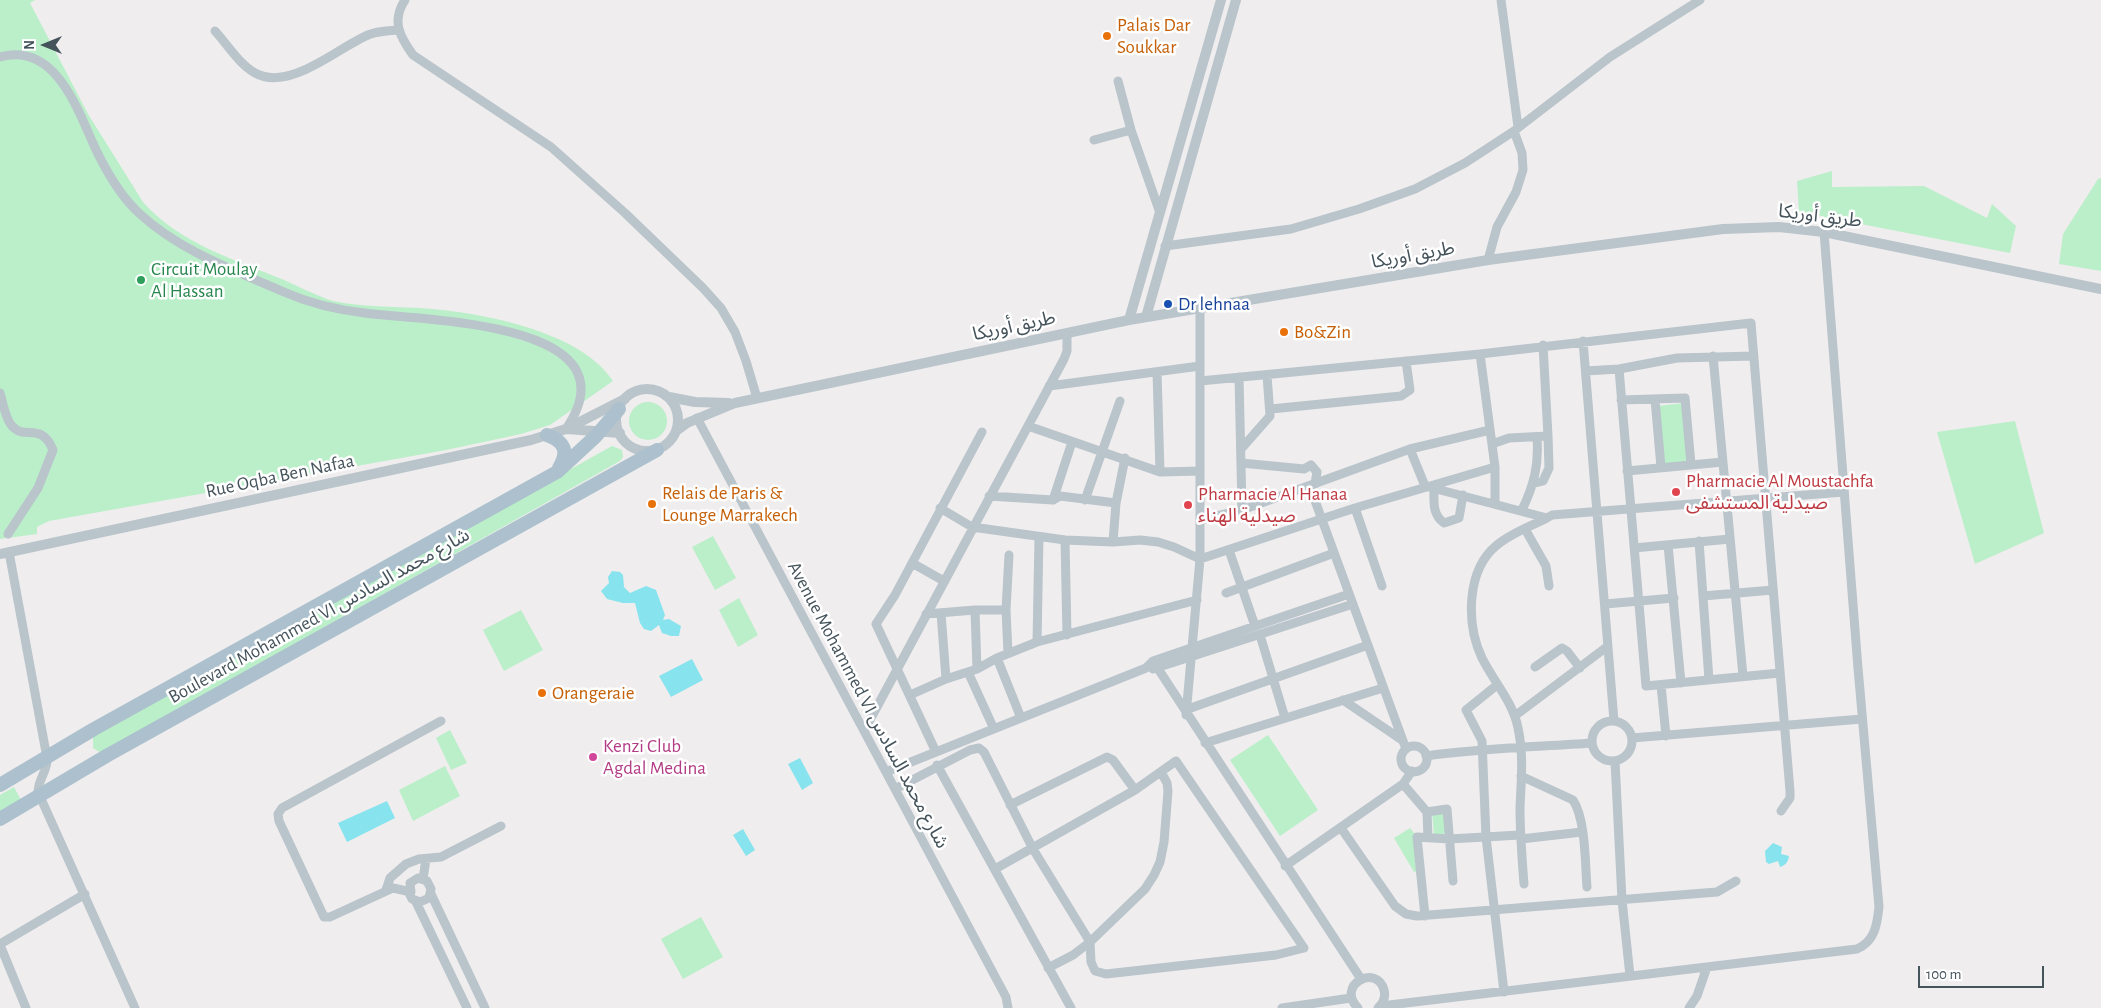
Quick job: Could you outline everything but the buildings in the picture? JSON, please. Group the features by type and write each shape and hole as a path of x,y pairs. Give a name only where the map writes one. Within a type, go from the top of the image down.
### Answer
{"main road":[{"name":"Boulevard Mohammed VI شارع محمد السادس","path":"0,785 94,729 557,472 600,431 622,404"},
{"path":"547,435 561,442 564,446 565,458 557,472"},
{"name":"Boulevard Mohammed VI شارع محمد السادس","path":"0,819 108,755 657,450"}],"street":[{"path":"405,0 399,8 398,30 401,39 413,55 551,147 625,213 712,297 735,332 746,361 756,398"},
{"path":"1128,320 1221,0"},
{"path":"1146,317 1236,0"},
{"path":"1488,260 1497,228 1516,192 1523,170 1522,153 1516,129 1502,0"},
{"path":"1165,246 1282,230 1359,209 1415,189 1464,163 1516,129 1569,90 1610,56 1700,0"},
{"path":"215,31 254,73 271,77 291,74 319,64 368,34 398,30"},
{"path":"0,57 24,55 54,71 70,95 100,157 128,202 141,215 179,243 298,299 362,313 480,325 530,337 552,347 568,360 577,374 580,389 577,411 566,429"},
{"path":"1118,81 1131,130 1159,210"},
{"path":"1094,140 1131,130"},
{"name":"طريق أوريكا","path":"676,431 697,418 735,403 1128,320 1488,260 1723,229 1780,227 1824,232 2101,289"},
{"path":"1380,1007 1857,949 1871,940 1878,923 1879,907 1862,719 1824,232"},
{"path":"1187,712 1200,559 1200,309"},
{"path":"1200,382 1480,354 1583,340 1751,322 1790,798 1781,811"},
{"path":"864,731 1066,355 1067,333"},
{"path":"1583,340 1614,721"},
{"path":"1535,483 1543,481 1548,474 1543,345"},
{"path":"1480,354 1495,467 1495,503"},
{"path":"1713,356 1743,676"},
{"path":"1586,371 1619,368 1677,358 1754,356"},
{"path":"1271,409 1401,396 1410,390 1406,361"},
{"path":"1049,386 1200,366"},
{"path":"1619,368 1626,471 1632,510 1646,686 1780,673"},
{"path":"1157,372 1160,472"},
{"path":"1241,449 1268,420 1271,409 1267,374"},
{"path":"1239,377 1242,510"},
{"path":"644,389 666,395 677,410 678,421 676,431 668,444 657,450 646,451 634,448 625,442 616,420 622,404 636,391 644,389"},
{"path":"0,393 12,425 23,432 42,434 47,438 54,450 38,488 8,534"},
{"name":"طريق أوريكا","path":"666,395 679,400 735,403"},
{"path":"1621,400 1686,398 1690,464"},
{"path":"1655,399 1662,467"},
{"path":"1085,500 1120,401"},
{"name":"Rue Oqba Ben Nafaa","path":"5,553 547,435 566,429 622,404"},
{"name":"Avenue Mohammed VI شارع محمد السادس","path":"697,418 1006,997 1008,1008"},
{"path":"1028,426 1125,458 1160,472 1200,470"},
{"name":"Rue Oqba Ben Nafaa","path":"566,429 620,433"},
{"path":"1200,520 1242,510 1410,450 1490,430"},
{"path":"936,752 876,624 895,595 982,432"},
{"path":"1492,444 1510,438 1548,436"},
{"path":"1522,510 1535,483 1537,438 1533,437"},
{"path":"1053,500 1072,442"},
{"path":"1410,450 1425,486"},
{"path":"1113,542 1116,503 1125,458"},
{"path":"1626,471 1723,462"},
{"path":"1241,464 1304,469 1311,465 1317,472 1313,486 1321,519 1404,745 1402,762 1405,768 1412,771 1423,768 1426,756"},
{"path":"940,508 972,527 1065,540 1113,542 1140,540 1158,542 1200,559 1425,486 1495,467"},
{"path":"1425,486 1547,518"},
{"path":"1434,488 1433,508 1438,519 1444,523 1459,518 1463,495"},
{"path":"1524,884 1520,837 1522,748 1516,715 1497,685 1478,648 1473,624 1472,593 1475,579 1489,553 1506,538 1552,515 1844,492"},
{"path":"989,496 1053,500 1060,496 1116,503"},
{"path":"1355,508 1382,586"},
{"path":"1524,529 1546,566 1549,586"},
{"path":"1038,642 1039,537"},
{"path":"1634,548 1730,538"},
{"path":"1065,540 1067,635"},
{"path":"1699,541 1709,680"},
{"path":"1668,545 1682,683"},
{"path":"1229,550 1255,626"},
{"path":"5,553 47,758 47,766 38,786 40,796 135,1008"},
{"path":"1226,593 1334,553"},
{"path":"1008,555 1006,610 1008,654"},
{"path":"912,563 944,581"},
{"path":"1703,596 1774,590"},
{"path":"1155,665 1194,647 1349,594"},
{"path":"1605,604 1674,598"},
{"path":"910,695 1038,642 1197,600"},
{"path":"886,772 1146,668 1192,657 1352,604"},
{"path":"926,614 975,610 1006,610"},
{"path":"975,610 973,670 994,729"},
{"path":"941,613 946,679"},
{"path":"1260,635 1285,718"},
{"path":"1187,712 1368,645"},
{"path":"1516,715 1608,646"},
{"path":"1535,667 1562,648 1567,651 1580,668"},
{"path":"997,658 1020,718"},
{"path":"1155,665 1285,866 1361,979"},
{"path":"1497,685 1466,709 1480,736 1482,748 1486,837 1504,992"},
{"path":"1661,685 1666,736"},
{"path":"1205,742 1383,688"},
{"path":"1343,700 1404,745 1418,747 1426,756"},
{"path":"1632,738 1862,719"},
{"path":"410,892 398,887 386,890 330,917 324,917 279,821 278,814 282,808 441,721"},
{"path":"1614,721 1625,725 1632,738 1632,746 1627,754 1615,761 1607,761 1599,756 1592,743 1593,734 1599,726 1614,721"},
{"path":"1426,756 1482,748 1522,748 1592,743"},
{"path":"894,789 970,750 979,748 984,752 1033,849 1090,942 1092,967 1099,973 1106,974 1276,955 1304,948 1289,930 1177,762 1173,762 1135,790 1033,849 995,869"},
{"path":"1010,805 1107,757 1113,760 1135,790"},
{"path":"1615,761 1622,900 1630,976"},
{"path":"938,765 1071,1008"},
{"path":"1285,866 1403,784 1412,771"},
{"path":"1048,968 1073,955 1090,942 1145,889 1160,862 1168,791 1167,783 1161,772"},
{"path":"1521,776 1573,800 1578,810 1582,832 1587,887"},
{"path":"1403,784 1428,812 1428,836"},
{"path":"1428,812 1447,809 1453,881"},
{"path":"386,890 390,878 398,870 413,861 436,859 465,846 501,826"},
{"path":"1341,828 1396,906 1409,915 1424,916 1717,892 1736,881"},
{"path":"1424,916 1417,839 1428,836 1449,839 1520,837 1582,832"},
{"path":"423,879 426,859"},
{"path":"423,879 410,882 409,896 416,902 467,1008"},
{"path":"423,879 430,885 431,894 486,1008"},
{"path":"26,1008 0,945 85,894"},
{"path":"416,902 425,901 431,894"},
{"path":"1689,1008 1697,996 1707,967"},
{"path":"1358,1008 1351,998 1354,985 1361,979 1374,979 1382,984 1385,998 1380,1007"},
{"path":"462,996 476,989"},
{"path":"1282,1008 1351,998"}],"green space":[{"name":"Circuit Moulay Al Hassan","path":"0,0 35,0 30,3 88,114 143,202 173,229 209,249 333,301 357,305 420,308 479,315 531,328 579,350 598,364 613,381 550,425 521,434 446,450 49,521 37,527 37,534 0,539"},
{"path":"1832,171 1832,187 1924,186 1987,218 1992,204 2016,226 2010,253 1799,212 1797,181"},
{"path":"2101,178 2101,271 2059,264 2063,234 2098,179"},
{"path":"648,402 662,407 667,421 662,435 648,440 634,435 629,421 634,407"},
{"path":"1684,403 1689,463 1663,466 1658,406"},
{"path":"2015,421 2044,533 1975,564 1937,432"},
{"path":"612,446 622,450 623,457 620,461 101,753 93,748 93,736"},
{"path":"713,536 736,578 715,590 692,547"},
{"path":"739,598 758,635 738,647 719,610"},
{"path":"521,610 543,650 504,671 483,630"},
{"path":"450,730 467,763 451,770 436,738"},
{"path":"1268,735 1318,810 1280,836 1230,760"},
{"path":"445,766 460,796 413,821 399,790"},
{"path":"14,787 21,800 0,812 0,795"},
{"path":"1447,811 1449,833 1434,835 1432,812"},
{"path":"1410,828 1415,834 1421,870 1414,872 1394,838"},
{"path":"701,917 723,957 683,979 661,939"}],"water":[{"path":"612,571 620,572 623,575 624,587 630,593 646,586 656,590 665,615 663,620 669,619 681,626 679,636 662,633 659,625 651,631 644,629 640,623 635,603 623,603 607,599 601,591 609,583 608,577"},
{"path":"692,659 703,680 671,697 659,676"},
{"path":"800,758 813,783 802,790 788,764"},
{"path":"387,801 395,818 347,842 338,823"},
{"path":"743,829 755,850 746,856 733,835"},
{"path":"1773,843 1782,847 1781,854 1789,856 1786,863 1780,867 1778,861 1769,864 1766,862 1765,851"}],"place":[{"name":"Palais Dar Soukkar","path":"1107,36"},
{"name":"Circuit Moulay Al Hassan","path":"141,280"},
{"name":"Dr lehnaa","path":"1168,304"},
{"name":"Bo&Zin","path":"1284,332"},
{"name":"Pharmacie Al Moustachfa صيدلية المستشفى","path":"1676,492"},
{"name":"Relais de Paris & Lounge Marrakech","path":"652,504"},
{"name":"Pharmacie Al Hanaa صيدلية الهناء","path":"1188,505"},
{"name":"Orangeraie","path":"542,693"},
{"name":"Kenzi Club Agdal Medina","path":"593,757"}]}
